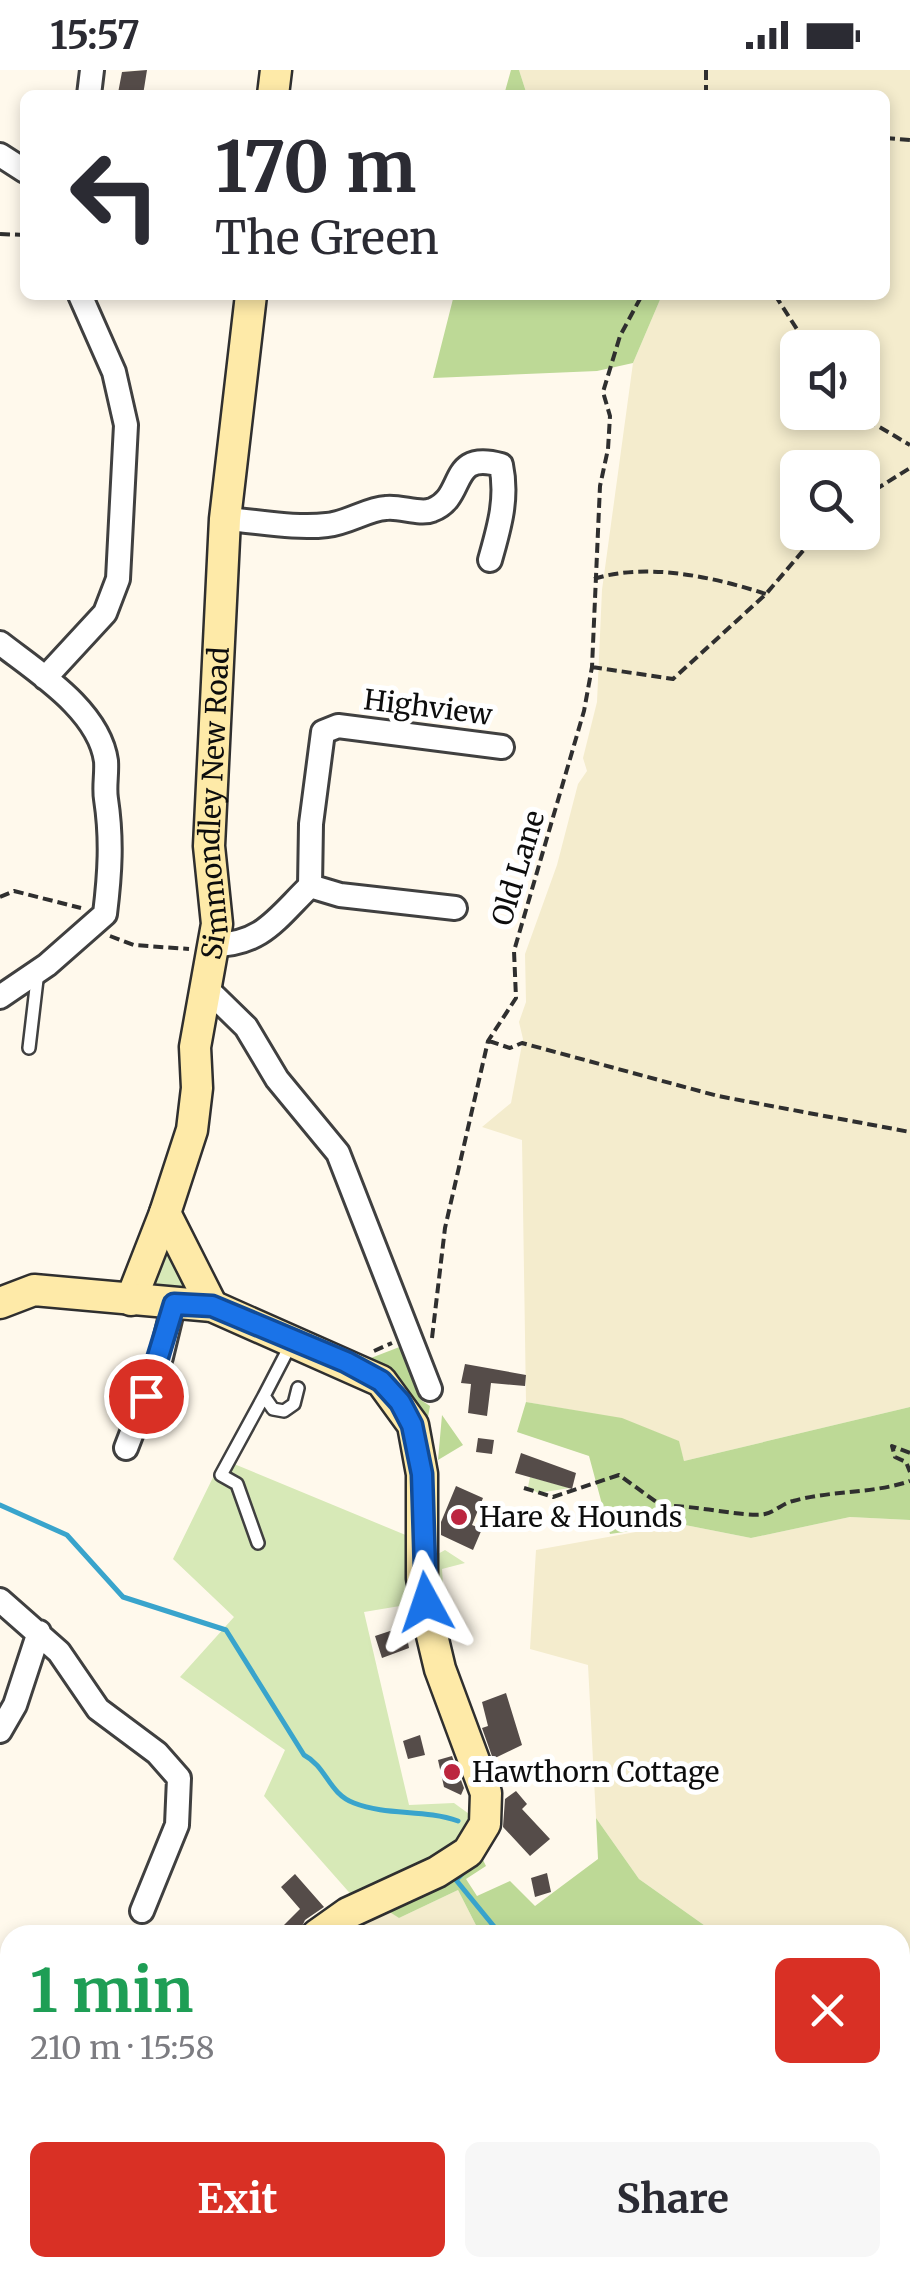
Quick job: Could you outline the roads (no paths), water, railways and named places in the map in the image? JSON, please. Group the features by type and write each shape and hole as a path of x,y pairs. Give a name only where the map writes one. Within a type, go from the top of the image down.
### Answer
{"street":[{"path":"45,678 105,613 118,579 126,425 114,372 82,300"},
{"name":"Simmondley New Road","path":"131,1300 166,1214 192,1130 197,1088 195,1047 216,924 209,846 225,519 250,300"},
{"path":"225,519 323,526 358,520 382,508 430,512 450,498 457,476 470,464 507,456 503,514 486,534 490,560"},
{"path":"0,674 8,650 45,678 88,722 106,758 105,795 113,834 97,921 0,997"},
{"name":"Highview","path":"310,886 310,824 322,732 338,726 502,747"},
{"path":"213,949 252,940 275,926 310,886 340,895 455,908"},
{"path":"207,989 246,1027 276,1080 338,1152 430,1388"},
{"path":"166,1214 212,1306"},
{"path":"0,1303 34,1290 212,1306 346,1362 381,1381 412,1425 422,1474 422,1578 430,1627 487,1809 479,1838 468,1852 437,1872 348,1913 331,1925"},
{"path":"126,1448 161,1357 174,1304"},
{"path":"0,1600 59,1652 98,1710 157,1754 178,1778 177,1825 142,1911"},
{"path":"0,1731 15,1705 40,1632"}],"lane":[{"path":"28,1048 38,971"},
{"path":"258,1543 237,1484 221,1475 292,1342"},
{"path":"264,1396 273,1409 284,1411 294,1404 298,1388"}],"waterway":[{"path":"0,1505 67,1535 123,1597 226,1630 304,1755 345,1799 379,1810 458,1821"},
{"path":"468,1868 456,1880 493,1925"}],"place":[{"name":"Hare & Hounds","path":"459,1517"},
{"name":"Hawthorn Cottage","path":"452,1772"}]}
